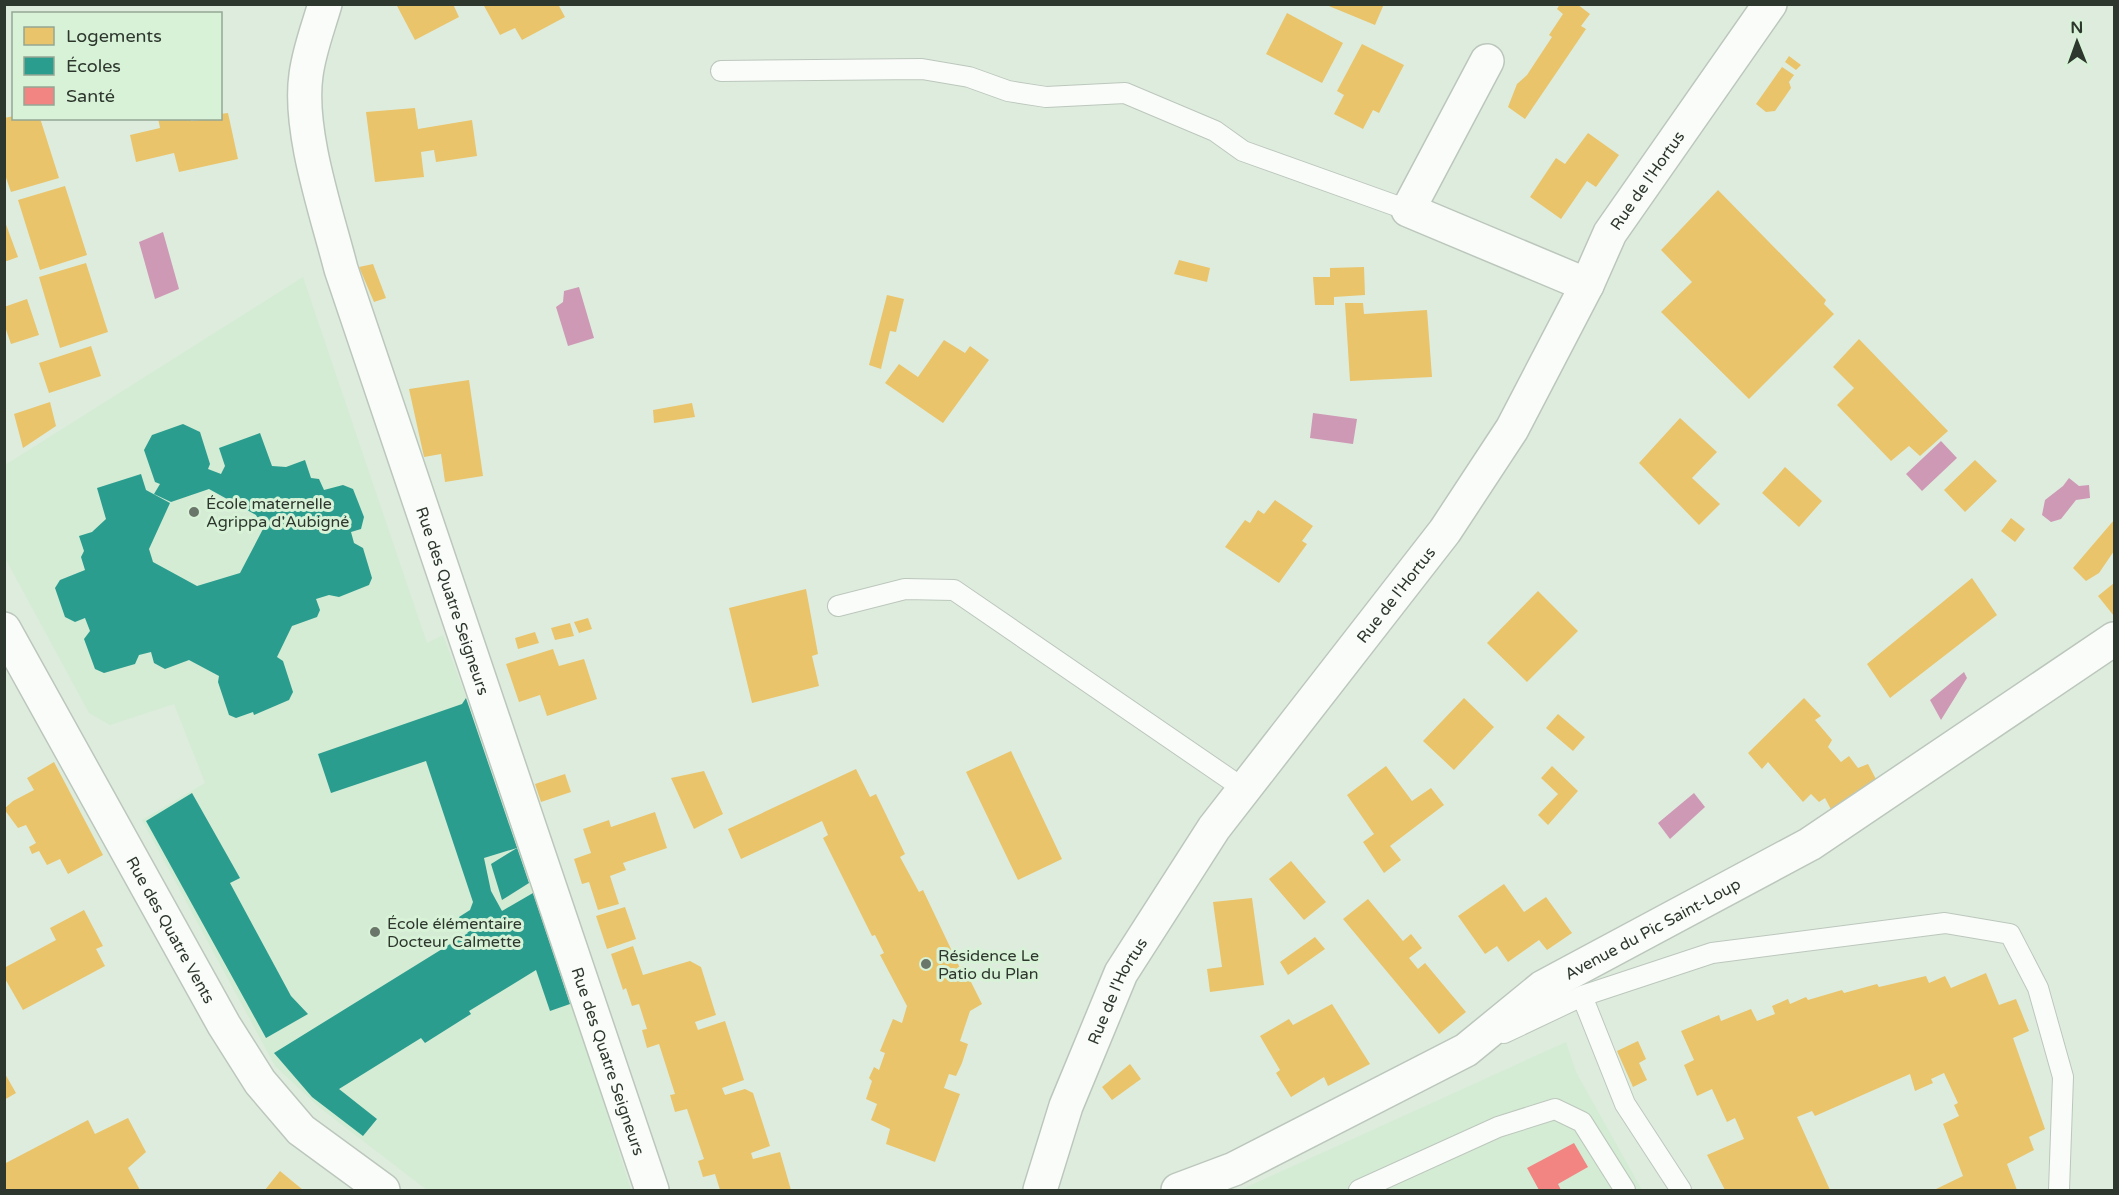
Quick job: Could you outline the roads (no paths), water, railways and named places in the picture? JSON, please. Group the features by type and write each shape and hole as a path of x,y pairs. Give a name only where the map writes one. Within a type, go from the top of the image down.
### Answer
{"street":[{"name":"Rue des Quatre Seigneurs","path":"325,4 307,68 305,105 309,140 341,269 652,1191"},
{"name":"Rue de l'Hortus","path":"1040,1191 1066,1106 1121,973 1206,840 1445,531 1512,429 1587,285 1610,233 1629,202 1663,159 1770,4"},
{"path":"1487,61 1408,210 1587,285"},
{"name":"Rue des Quatre Vents","path":"4,629 224,1025 260,1082 301,1130 383,1191"},
{"name":"Avenue du Pic Saint-Loup","path":"1178,1191 1234,1169 1466,1050 1543,987 1810,844 2115,639"}],"lane":[{"path":"721,71 922,69 969,77 1008,91 1046,97 1125,93 1215,130 1244,151 1408,210"},
{"path":"838,606 905,589 954,590 1244,789"},
{"path":"1466,1050 1582,996 1712,953 1945,923 2010,934 2038,988 2063,1077 2059,1191"},
{"path":"1582,996 1625,1104 1681,1191"},
{"path":"1359,1191 1498,1127 1555,1109 1582,1122 1625,1191"}],"place":[{"name":"École maternelle Agrippa d'Aubigné","path":"194,512"},
{"name":"École élémentaire Docteur Calmette","path":"375,932"},
{"name":"Résidence Le Patio du Plan","path":"926,964"}]}
